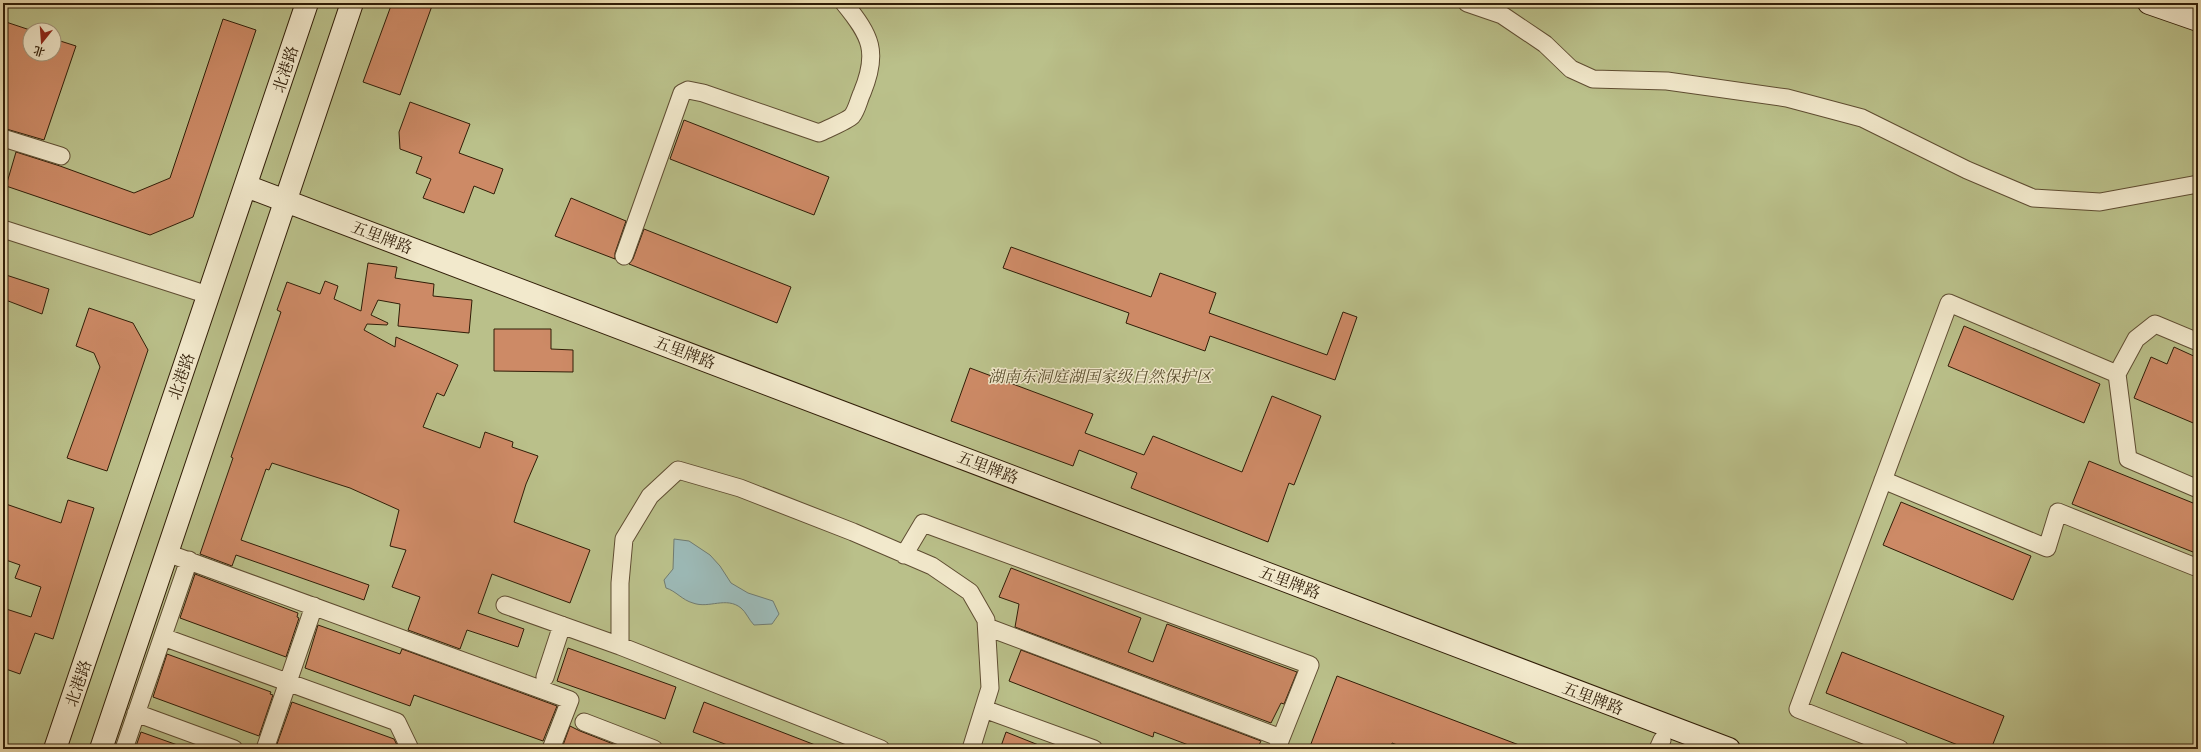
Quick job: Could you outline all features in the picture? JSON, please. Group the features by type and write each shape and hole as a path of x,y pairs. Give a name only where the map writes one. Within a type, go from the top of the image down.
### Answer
{"main road":[{"name":"北港路","path":"55,749 307,3"},
{"path":"101,749 352,3"},
{"path":"2150,3 2198,20"},
{"path":"2188,3 2198,7"},
{"name":"五里牌路","path":"243,193 284,207 1729,749"},
{"name":"五里牌路","path":"284,207 1660,744 1686,749"}],"street":[{"path":"624,256 682,93 688,90 703,93 819,133 852,116 870,73 872,58 870,44 857,19 844,3"},
{"path":"1467,3 1502,16 1545,44 1571,69 1593,79 1667,81 1787,98 1862,118 1967,170 2033,198 2100,202 2198,184"},
{"path":"3,138 61,156"},
{"path":"3,229 208,295"},
{"path":"1900,749 1798,709 1949,303 2117,374"},
{"path":"2198,342 2155,324 2136,339 2117,374 2128,459 2198,489"},
{"path":"620,646 620,582 624,539 650,496 678,470 740,488 932,566 970,592 986,620 990,688 971,749"},
{"path":"1883,480 2047,548 2058,512 2198,568"},
{"path":"904,555 923,523 1310,665 1279,743 987,627"},
{"path":"167,553 570,700 551,749"},
{"path":"124,749 189,560"},
{"path":"505,604 620,646 880,749"},
{"path":"265,749 314,606"},
{"path":"545,677 562,626"},
{"path":"163,637 397,722 410,749"},
{"path":"984,709 1094,749"},
{"path":"136,713 234,749"},
{"path":"584,722 654,749"}],"green space":[{"name":"湖南东洞庭湖国家级自然保护区","path":"3,3 2198,3 2198,749 3,749"}],"water":[{"path":"674,539 689,541 710,555 720,566 731,583 748,593 773,601 779,614 772,624 754,625 743,610 735,605 729,603 705,605 693,603 666,588 664,580 673,569"}],"building":[{"path":"392,3 433,3 400,95 363,82"},
{"path":"223,19 256,30 193,217 150,235 6,186 16,152 60,166 134,193 170,178"},
{"path":"3,21 22,27 22,62 62,62 62,42 76,46 44,140 3,128"},
{"path":"410,102 470,124 459,153 503,169 494,194 474,186 464,213 423,198 431,179 416,173 422,157 400,149 399,132"},
{"path":"684,120 829,177 814,215 670,159"},
{"path":"571,198 626,221 615,253 615,259 555,236"},
{"path":"644,229 791,287 777,323 629,264 633,259"},
{"path":"1011,247 1151,297 1160,273 1216,293 1209,313 1327,355 1343,312 1357,317 1335,380 1210,336 1205,351 1126,323 1129,313 1003,268"},
{"path":"368,263 397,267 395,278 434,284 433,296 472,300 469,333 398,326 400,304 378,300 371,315 388,323 387,325 367,324 364,330 395,347 396,337 458,365 444,396 437,393 423,427 480,448 485,432 513,442 512,447 538,456 526,484 514,522 590,550 570,603 492,574 478,613 524,629 518,647 467,630 460,649 408,630 420,597 392,587 406,550 390,546 399,510 350,488 272,463 269,470 266,469 241,540 369,585 364,600 236,555 232,566 200,554 233,458 231,457 281,312 277,310 287,282 320,294 325,281 338,286 334,299 361,311"},
{"path":"3,274 49,289 42,314 3,299"},
{"path":"89,308 133,323 148,350 107,471 67,458 100,367 94,353 76,346"},
{"path":"1964,326 2100,384 2084,423 1948,366"},
{"path":"494,329 551,329 551,349 573,350 573,372 494,371"},
{"path":"2174,347 2198,358 2198,425 2134,398 2151,357 2167,364"},
{"path":"970,368 1093,414 1085,433 1144,455 1153,436 1242,472 1272,396 1321,416 1294,485 1289,483 1268,542 1131,488 1137,473 1079,450 1073,466 951,421"},
{"path":"2089,461 2198,505 2198,554 2072,504"},
{"path":"68,500 94,508 53,639 35,633 20,674 3,668 3,608 31,617 41,587 15,578 20,565 3,559 3,503 61,523"},
{"path":"1901,502 2031,556 2013,600 1883,545"},
{"path":"1011,568 1141,618 1128,652 1153,662 1167,624 1297,672 1284,704 1281,703 1271,723 1015,627 1019,604 999,597"},
{"path":"195,574 298,613 297,617 299,618 286,657 180,618"},
{"path":"318,625 400,654 402,649 557,706 543,741 414,695 410,706 305,668"},
{"path":"568,648 676,687 665,719 557,681"},
{"path":"1021,650 1261,741 1257,749 1199,749 1154,732 1153,737 1009,681"},
{"path":"1842,652 2004,716 1991,749 1968,749 1826,693"},
{"path":"167,654 271,692 270,694 273,695 259,736 153,697"},
{"path":"1337,676 1527,748 1408,749 1392,743 1391,749 1309,749"},
{"path":"292,702 394,739 399,749 290,749 277,744"},
{"path":"704,702 823,749 738,749 693,732"},
{"path":"570,726 580,731 626,749 562,748"},
{"path":"141,732 183,747 183,749 135,749"},
{"path":"1006,732 1046,748 1046,749 1000,749"}]}
